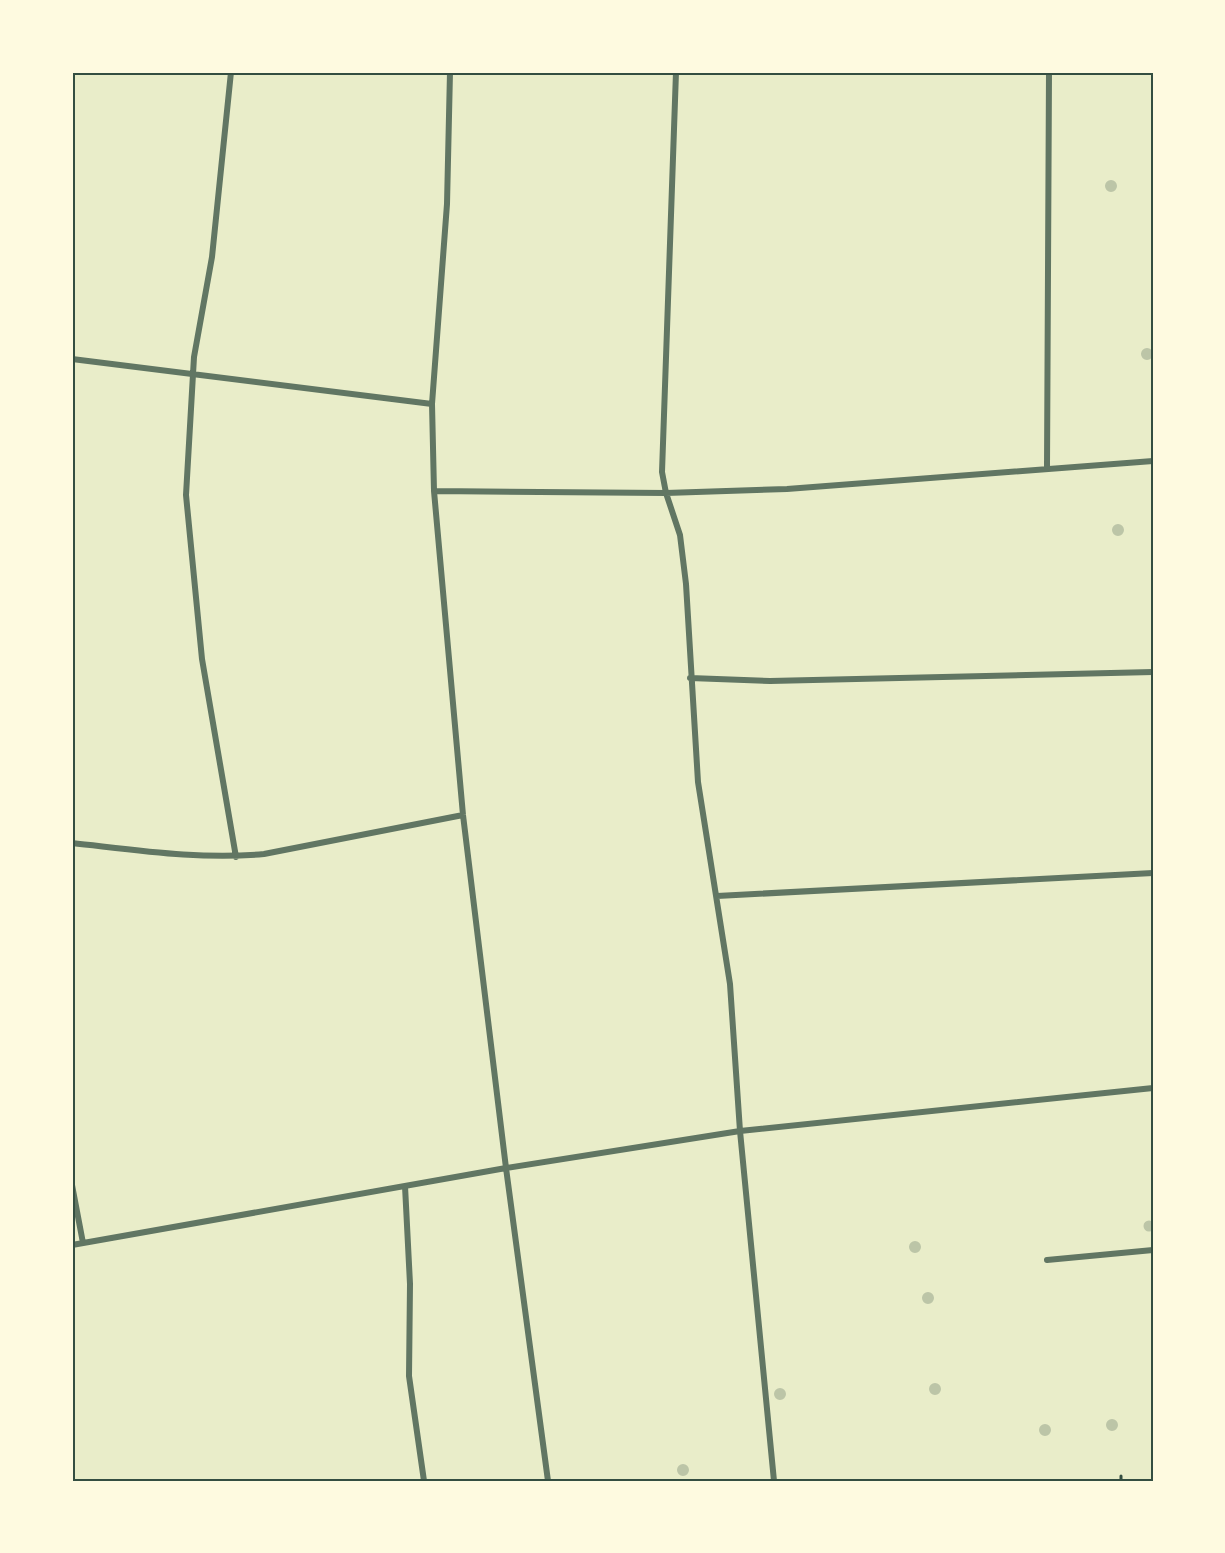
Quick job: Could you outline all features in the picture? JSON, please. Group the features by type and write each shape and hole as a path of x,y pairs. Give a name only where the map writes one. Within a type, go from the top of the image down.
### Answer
{"street":[{"path":"231,72 212,257 196,340 186,495 188,535 203,670 236,857"},
{"path":"450,72 447,204 432,404 434,491 463,815 506,1168 548,1481"},
{"path":"676,72 662,472 666,493 675,514 683,555 698,782 730,984 740,1131 774,1481"},
{"path":"1047,469 1049,72"},
{"path":"72,359 432,404"},
{"path":"434,491 666,493 787,489 1153,461"},
{"path":"690,678 770,681 1153,672"},
{"path":"72,843 182,855 236,857 264,854 463,815"},
{"path":"717,897 1153,873"},
{"path":"72,1245 506,1168 740,1131 1153,1088"},
{"path":"72,1185 83,1243"},
{"path":"405,1186 410,1284 409,1377 424,1481"},
{"path":"1047,1260 1153,1250"}],"building":[{"path":"1113,180 1117,186 1113,192 1109,192 1105,184"},
{"path":"1149,348 1153,354 1149,360 1145,360 1141,352"},
{"path":"1120,524 1124,530 1120,536 1116,536 1112,528"},
{"path":"1149,1221 1153,1222 1153,1230 1149,1231 1145,1230 1144,1226 1145,1222"},
{"path":"917,1241 921,1247 917,1253 913,1253 909,1245"},
{"path":"930,1292 934,1298 930,1304 926,1304 922,1296"},
{"path":"937,1383 941,1389 937,1395 933,1395 929,1387"},
{"path":"782,1388 786,1394 782,1400 778,1400 774,1392"},
{"path":"1114,1419 1118,1425 1114,1431 1110,1431 1106,1423"},
{"path":"1047,1424 1051,1430 1047,1436 1043,1436 1039,1428"},
{"path":"685,1464 689,1470 685,1476 681,1476 677,1468"}]}
